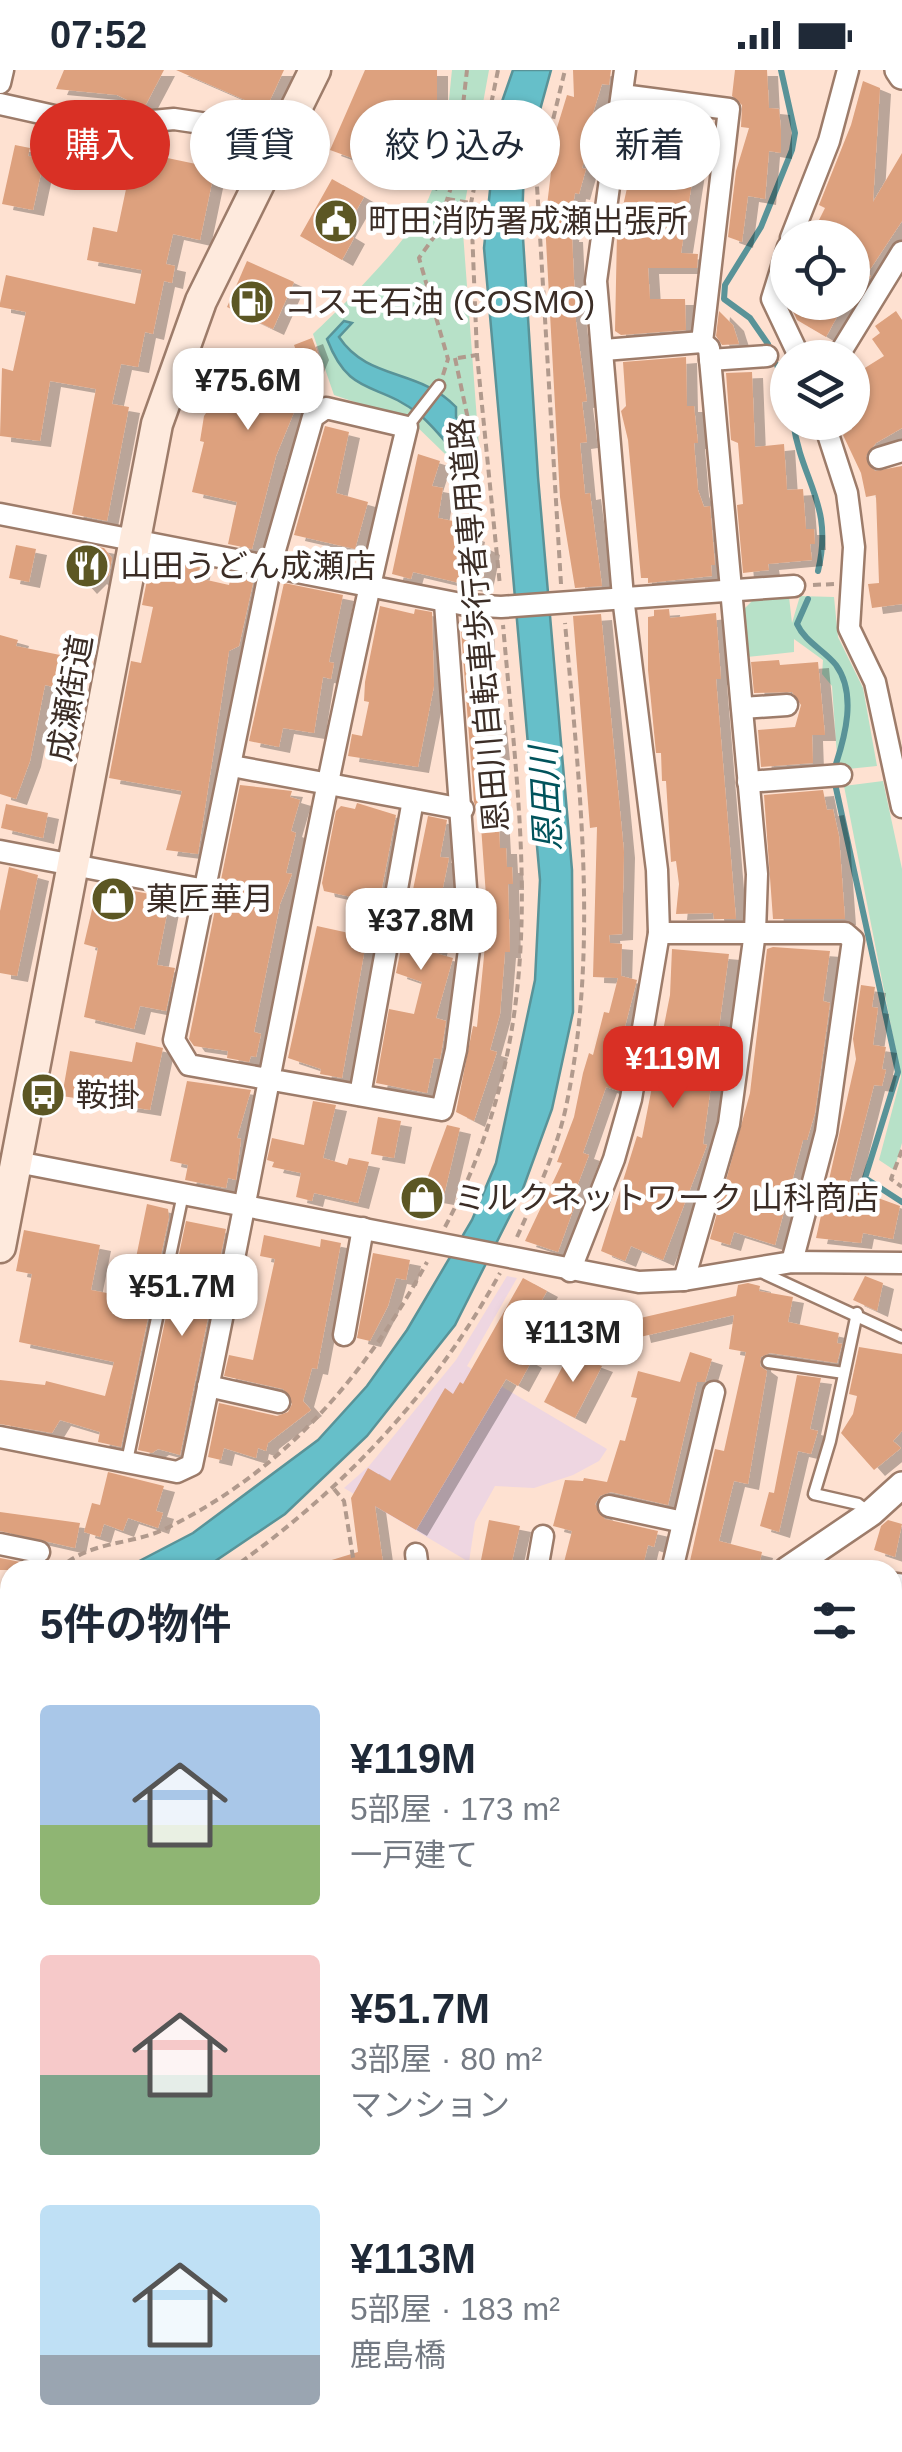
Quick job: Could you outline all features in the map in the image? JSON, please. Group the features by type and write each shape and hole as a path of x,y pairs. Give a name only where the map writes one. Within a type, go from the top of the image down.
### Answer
{"main road":[{"name":"成瀬街道","path":"301,100 315,70"},
{"name":"成瀬街道","path":"0,1247 5,1199 17,1162 158,424 201,301 256,190"}],"street":[{"path":"0,83 3,70"},
{"path":"570,1271 614,1159 631,1099 659,933 657,870 624,598 596,282 626,70"},
{"path":"798,220 829,141 848,70"},
{"path":"622,95 729,108 706,351 742,708 756,874 755,932 730,1124 684,1280"},
{"path":"0,104 99,126 174,119 190,121"},
{"path":"848,340 902,252"},
{"path":"890,272 902,292"},
{"path":"604,350 767,356"},
{"path":"0,1437 177,1472 192,1465 270,1081 368,584 407,428 326,408 313,417 271,564 174,1040 189,1065 270,1081 442,1110 456,1050 470,942 445,603"},
{"path":"830,440 847,493 854,547 849,628 875,682 898,770 902,807"},
{"path":"879,458 900,447"},
{"path":"0,514 271,564 445,603 501,608 794,586"},
{"path":"742,708 787,706"},
{"path":"232,766 463,809"},
{"path":"748,782 841,775"},
{"path":"360,1094 413,800"},
{"path":"0,851 205,890"},
{"path":"659,933 845,933 854,940 822,1150 792,1262"},
{"path":"17,1162 638,1282 684,1280 792,1262 902,1262"},
{"path":"344,1336 363,1228"},
{"path":"208,1386 279,1402"},
{"path":"674,1560 714,1392"},
{"path":"810,1560 902,1485"},
{"path":"609,1506 683,1522"},
{"path":"0,1544 38,1552"}],"lane":[{"path":"407,428 439,386"},
{"path":"126,1462 183,1194"},
{"path":"749,1267 902,1336"},
{"path":"856,1313 814,1494 858,1504 871,1513"},
{"path":"768,1362 844,1373"}],"path":[{"path":"439,386 448,359 419,258 436,234 455,175 467,70"},
{"name":"恩田川自転車歩行者専用道路","path":"69,1560 121,1538 147,1539 187,1518 243,1484 310,1428 376,1347 443,1244 505,1080 524,941 518,790 477,355 471,203 498,70"},
{"path":"243,1560 361,1464 450,1358 508,1257 537,1193 567,1105 584,986 578,763 562,602 538,186 565,70"},
{"path":"447,199 471,203"},
{"path":"448,359 477,355"},
{"path":"456,358 468,419 484,422"},
{"path":"794,586 851,584"},
{"path":"902,1150 891,1179 902,1186"},
{"path":"334,1489 344,1501 353,1560"}],"shaded area":[{"path":"507,1276 517,1278 467,1366 607,1449 599,1461 573,1475 534,1488 495,1486 475,1522 469,1560 344,1488 369,1466 456,1360"}],"green space":[{"path":"452,70 489,70 484,100 449,100"},
{"path":"432,190 467,190 462,219 481,474 475,483 411,421 334,395 313,334 389,256"},
{"path":"800,596 834,597 838,637 863,688 877,766 838,770 832,686 822,674 823,660 794,639 794,652 747,657 743,610 752,601 789,597 792,623"},
{"path":"883,781 902,869 902,1143 894,1170 879,1160 901,1077 844,786"}],"water":[{"path":"513,70 551,70 543,100 503,100"},
{"name":"恩田川","path":"490,190 523,190 538,477 572,870 573,1012 552,1109 521,1194 455,1325 367,1436 285,1514 217,1560 141,1560 193,1533 318,1440 367,1386 407,1330 472,1220 496,1163 535,980 540,880 484,248"},
{"path":"344,321 352,323 339,337 364,361 426,386 456,407 456,417 475,439 478,467 472,473 420,415 345,371 327,339"}],"building":[{"path":"64,70 164,70 148,100 56,89"},
{"path":"176,70 284,70 270,100 245,100"},
{"path":"365,70 437,70 437,100 352,100"},
{"path":"573,70 611,70 609,85 602,84 597,100 580,100 580,190 575,193 568,236 572,236 576,322 587,401 582,402 587,442 580,443 602,586 575,588 560,497 545,222 549,190 560,190 560,118 567,95 574,97"},
{"path":"735,70 767,70 769,108 779,109 781,130 781,153 769,151 765,199 748,196 742,242 728,237 736,171 749,128 741,127 742,105 732,96"},
{"path":"863,81 880,88 873,202 902,153 902,221 870,269 870,220 819,220 825,208 819,205 851,125"},
{"path":"350,104 350,157 330,150"},
{"path":"15,145 30,148 30,190 37,190 33,210 2,204"},
{"path":"170,159 190,163 190,190 210,190 200,240 173,234 166,264 175,266 172,283 164,281 153,334 145,332 138,367 121,364 112,404 129,407 107,521 72,514 96,389 50,381 40,441 0,436 2,368 13,371 26,312 0,307 0,303 6,275 135,304 142,270 87,260 93,227 117,232 126,190 170,190"},
{"path":"332,179 364,197 344,232 354,238 342,260 300,236 326,190 330,190"},
{"path":"627,190 691,190 681,253 698,254 697,268 648,268 650,299 685,299 686,330 621,335 615,331 617,233"},
{"path":"247,261 294,282 273,329 227,307"},
{"path":"719,311 733,325 739,344 722,345 716,336"},
{"path":"896,311 902,320 902,428 876,443 866,456 875,471 902,466 902,604 872,608 868,584 879,583 876,495 866,497 861,473 845,440 870,440 870,365 884,356 872,339 880,333 875,326"},
{"path":"797,320 835,320 826,337"},
{"path":"312,338 318,354 276,456 252,549 228,544 237,502 192,492 204,442 200,441 204,416 231,377 199,366 204,349 304,372 294,345"},
{"path":"686,357 687,406 694,406 698,443 694,443 698,490 704,507 710,506 715,565 711,565 712,576 648,583 648,578 641,578 628,440 621,411 626,406 623,362"},
{"path":"752,372 755,447 784,444 787,490 803,489 806,529 814,529 815,544 810,544 812,560 768,564 769,570 743,573 737,505 743,504 738,443 731,440 726,373"},
{"path":"325,426 349,432 336,493 368,502 355,549 294,535"},
{"path":"418,454 440,461 432,486 443,488 438,518 453,521 451,528 474,536 473,541 489,549 481,588 413,572 411,579 392,574"},
{"path":"16,545 36,549 29,582 9,578"},
{"path":"94,546 104,548 112,558 109,575 101,583 96,578 86,588 69,569"},
{"path":"151,560 200,567 198,578 229,585 232,573 249,577 248,581 253,583 239,646 229,651 198,854 166,850 182,791 109,778 131,661 141,663 153,607 142,605"},
{"path":"284,583 343,595 329,662 334,663 331,679 323,677 314,733 283,728 279,747 249,741"},
{"path":"380,606 414,614 415,609 432,612 434,686 418,767 348,756 352,734 362,736 369,702 364,701 365,682"},
{"path":"669,609 670,618 716,613 721,679 716,679 736,919 714,919 713,913 676,914 679,884 676,861 671,862 666,781 662,781 661,753 656,753 648,670 648,617 654,616 654,610"},
{"path":"601,614 624,852 622,934 609,935 610,943 622,944 621,976 637,980 613,1073 621,1076 618,1091 606,1087 583,1153 589,1155 576,1189 580,1191 558,1252 525,1241 562,1163 557,1162 574,1117 589,1053 593,1055 618,978 593,977 597,827 590,828 573,616"},
{"path":"483,629 489,714 495,714 499,754 488,755 493,810 476,808 474,802 461,630"},
{"path":"0,635 18,640 16,646 65,656 58,688 45,685 30,761 16,799 0,794"},
{"path":"779,660 780,665 818,662 825,735 812,735 813,763 761,767 758,730 795,727 801,705 792,692 754,693 751,662"},
{"path":"240,785 292,791 290,797 300,800 291,831 296,833 286,873 292,874 280,904 254,1032 261,1034 256,1057 251,1056 249,1062 227,1058 228,1051 194,1046 189,1039"},
{"path":"823,790 827,810 833,809 839,836 845,919 773,919 764,795"},
{"path":"357,803 396,815 380,898 374,897 342,1078 320,1074 321,1069 288,1058 317,926 349,933 356,898 324,891 322,883 336,811 341,806 355,809"},
{"path":"6,804 48,813 43,838 1,828"},
{"path":"498,811 500,848 506,848 507,867 512,867 513,884 508,884 510,952 505,952 500,1014 490,1050 497,1052 474,1121 456,1112 473,1026 477,1027 484,956 487,910 480,812"},
{"path":"428,816 447,820 440,857 449,858 442,892 453,894 454,908 450,925 443,923 435,953 453,958 436,1018 446,1021 440,1059 434,1058 427,1093 376,1083 389,1009 414,1014 422,982 396,973"},
{"path":"9,867 38,875 17,976 0,973 0,911"},
{"path":"98,884 170,898 157,965 175,968 166,1011 140,1006 134,1029 84,1017 98,948 84,944"},
{"path":"672,949 729,954 703,1144 707,1145 663,1260 631,1246 625,1261 601,1251 637,1136 642,1138 670,995"},
{"path":"767,949 830,951 823,1001 830,1003 815,1113 807,1140 803,1140 775,1245 734,1232 730,1245 710,1239 750,1093"},
{"path":"861,985 875,987 872,1007 878,1008 873,1045 886,1047 882,1069 886,1070 882,1086 874,1085 848,1187 900,1206 893,1239 863,1233 861,1243 816,1238 856,1059 853,1039"},
{"path":"136,1042 163,1048 150,1110 62,1096 70,1051 132,1062"},
{"path":"187,1081 251,1090 237,1138 241,1139 236,1180 228,1178 226,1188 185,1180 188,1165 170,1161"},
{"path":"313,1101 336,1105 323,1158 347,1165 349,1158 369,1162 358,1203 314,1193 312,1201 296,1197 301,1173 272,1167 274,1162 267,1160 272,1138 304,1145"},
{"path":"378,1117 401,1121 394,1158 371,1154"},
{"path":"447,1125 460,1128 443,1199 421,1195"},
{"path":"147,1204 168,1209 169,1217 121,1447 98,1442 100,1432 60,1420 52,1433 0,1424 0,1380 45,1385 46,1381 105,1396 114,1362 19,1342 32,1274 16,1271 24,1230 100,1245 91,1290 128,1297"},
{"path":"186,1221 226,1229 180,1455 158,1449 152,1453 138,1450"},
{"path":"264,1235 320,1247 321,1239 341,1243 317,1369 312,1368 303,1401 311,1410 268,1443 266,1451 258,1448 256,1458 224,1448 221,1460 208,1457 219,1403 277,1416 288,1412 292,1404 283,1389 224,1376 229,1355 253,1360 275,1259 260,1256"},
{"path":"373,1253 410,1260 406,1280 396,1278 388,1306 370,1341 357,1338"},
{"path":"865,1276 883,1283 877,1311 853,1300"},
{"path":"523,1278 547,1291 513,1352 531,1362 518,1386 506,1379 416,1530 375,1506 383,1560 332,1560 358,1552 351,1498 368,1468 390,1481 445,1388 453,1394 460,1382 463,1384"},
{"path":"748,1283 760,1286 759,1291 793,1297 788,1322 839,1333 837,1343 842,1344 837,1363 770,1353 761,1357 760,1366 767,1371 748,1484 734,1481 719,1541 762,1552 760,1560 690,1560 715,1449 724,1451 746,1352 729,1349 734,1315 640,1337 636,1319 736,1296 738,1285"},
{"path":"859,1347 902,1354 902,1431 893,1441 901,1448 874,1470 841,1433 853,1414 857,1396 849,1394"},
{"path":"690,1352 712,1359 705,1382 697,1382 668,1505 611,1492 600,1496 595,1504 605,1519 658,1531 654,1547 648,1545 644,1560 565,1560 572,1531 553,1526 565,1480 607,1482 620,1440 625,1441 637,1398 631,1397 638,1371 680,1382"},
{"path":"569,1354 602,1366 575,1418 544,1402"},
{"path":"797,1375 821,1378 810,1429 818,1431 811,1454 798,1451 779,1532 760,1526 769,1492 774,1493"},
{"path":"108,1472 164,1486 156,1511 163,1513 158,1528 128,1518 123,1531 104,1524 100,1537 84,1532 92,1503 100,1505"},
{"path":"0,1512 80,1523 75,1548 0,1531"},
{"path":"489,1520 520,1526 512,1560 481,1560"},
{"path":"888,1520 902,1524 895,1557 874,1550 881,1526"}],"waterway":[{"path":"768,344 750,318 724,299 725,285 761,227 792,150 795,133 781,70"},
{"path":"796,440 822,528 818,571"},
{"path":"808,599 797,624 836,665 846,689 845,729 835,767"},
{"path":"836,788 898,1072 865,1178 902,1202"}],"place":[{"name":"町田消防署成瀬出張所","path":"336,221"},
{"name":"コスモ石油 (COSMO)","path":"252,302"},
{"name":"山田うどん成瀬店","path":"87,566"},
{"name":"菓匠華月","path":"113,899"},
{"name":"鞍掛","path":"43,1095"},
{"name":"ミルクネットワーク 山科商店","path":"422,1198"}]}
